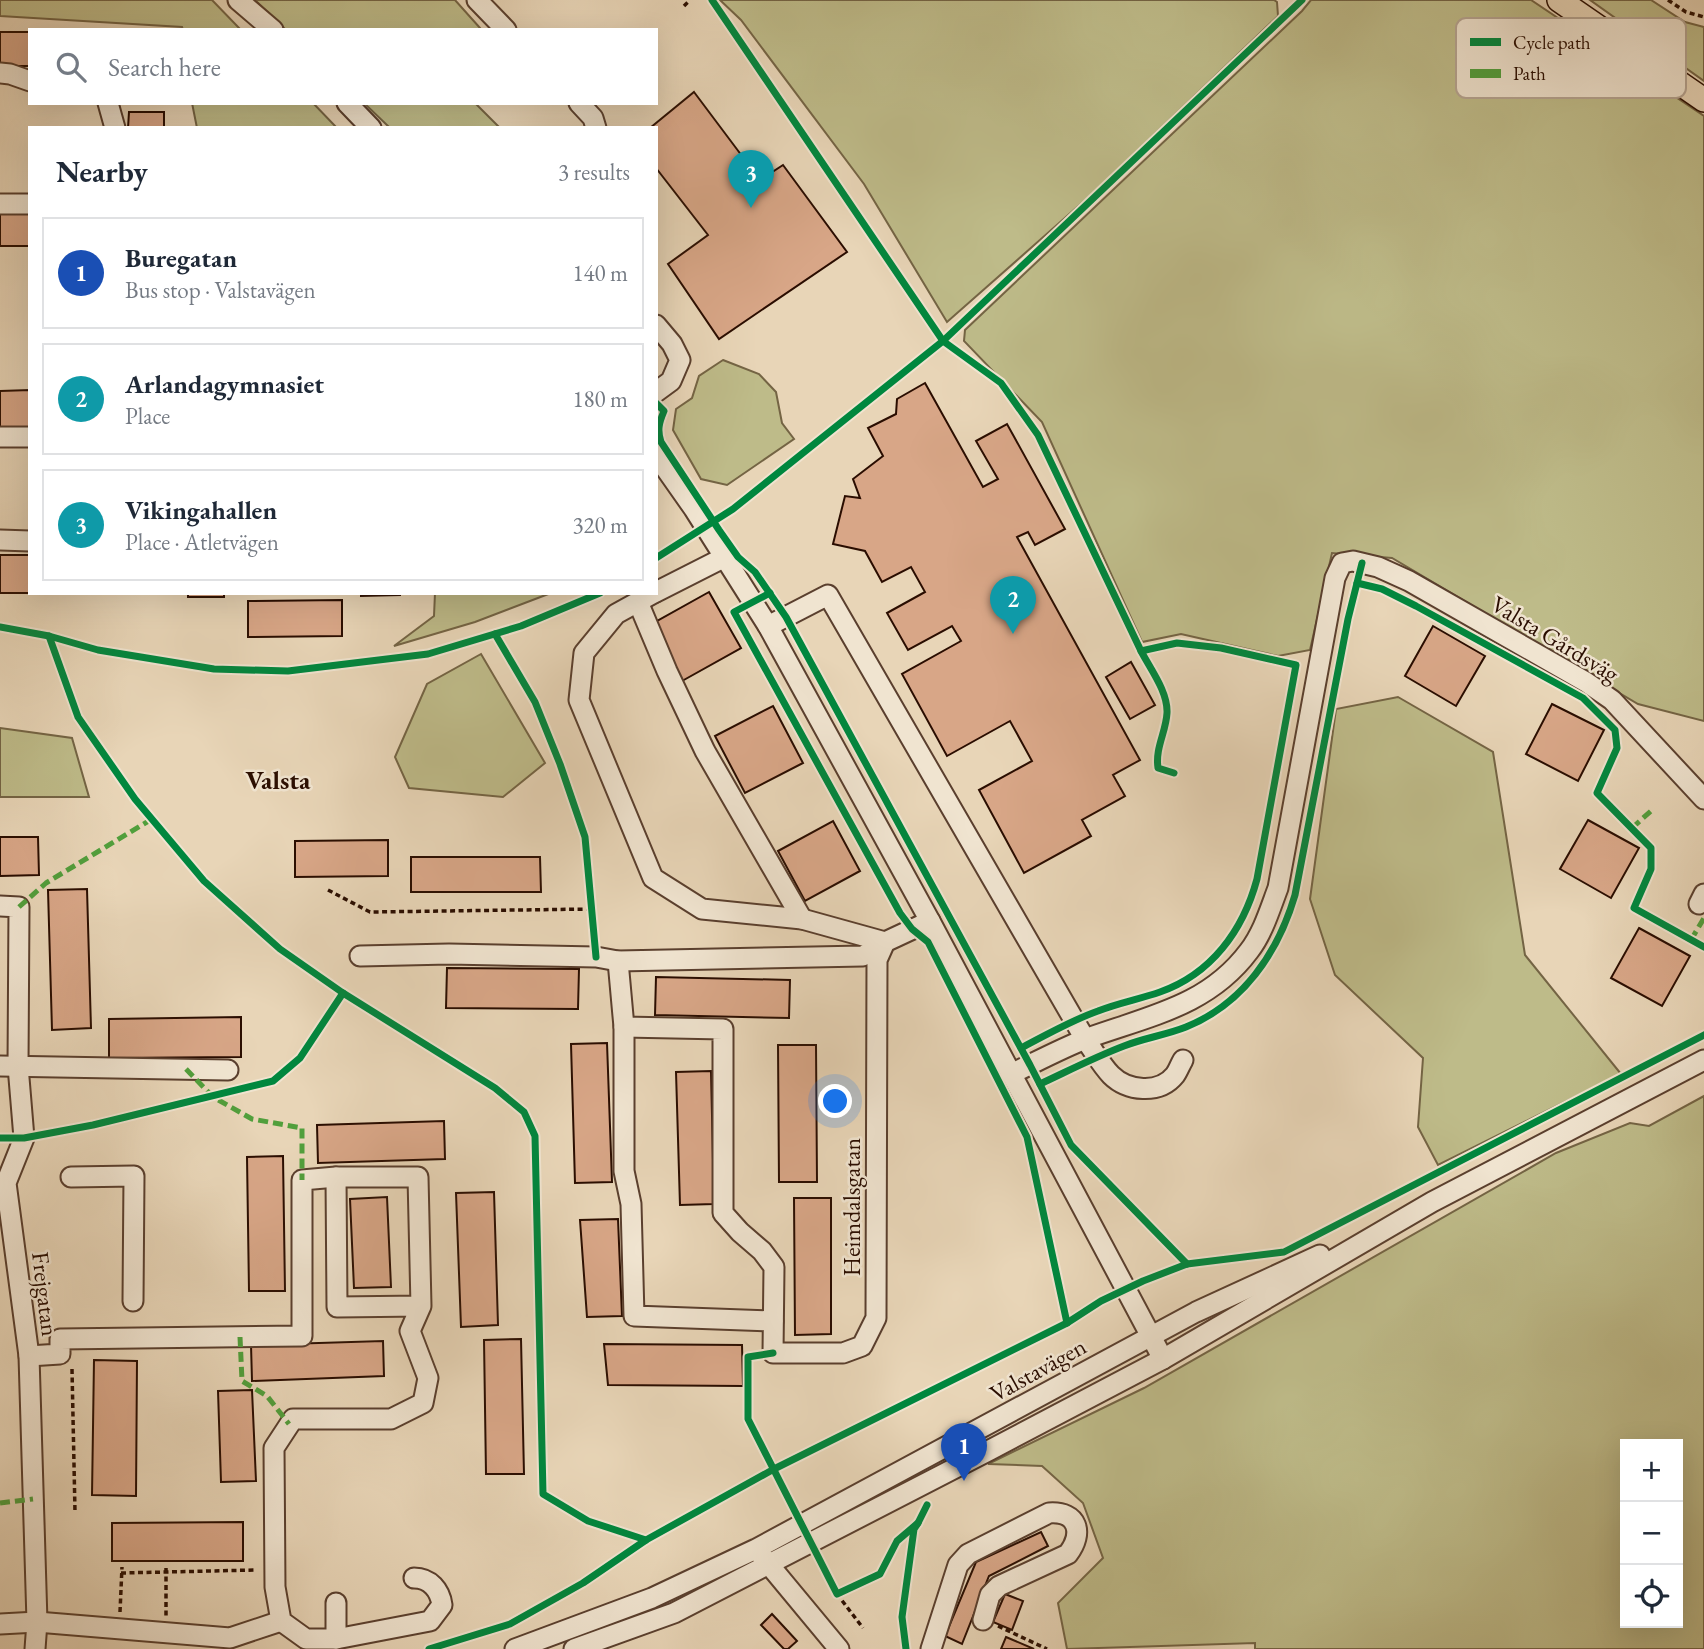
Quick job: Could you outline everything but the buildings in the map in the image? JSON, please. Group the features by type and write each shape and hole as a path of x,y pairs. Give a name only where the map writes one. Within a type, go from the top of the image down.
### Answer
{"main road":[{"path":"1559,0 1585,18"},
{"path":"1686,88 1704,100"}],"street":[{"path":"238,0 271,28"},
{"path":"477,0 504,28"},
{"path":"0,73 28,80"},
{"path":"108,105 114,126"},
{"path":"349,105 369,126"},
{"path":"581,105 593,118 595,126"},
{"path":"0,204 28,204"},
{"path":"658,327 672,344 680,360 671,381 658,391"},
{"path":"0,437 28,438"},
{"path":"658,458 768,626 930,920 1163,1359"},
{"path":"0,540 28,541"},
{"path":"658,591 725,557"},
{"name":"Valsta Gårdsväg","path":"1086,1039 1171,1010 1202,995 1227,976 1251,949 1267,919 1278,888 1335,578 1342,563 1353,561 1378,567 1409,581 1586,682 1612,700 1704,799"},
{"path":"768,626 828,595 1086,1039 1110,1074 1122,1084 1135,1088 1150,1088 1175,1076 1182,1060"},
{"path":"802,919 705,751 667,671 649,596 616,614 584,653 579,700 653,878 702,909 802,919 885,942"},
{"path":"0,906 19,907 9,1066 228,1070"},
{"path":"360,956 449,954 596,957 618,961 863,956 930,920"},
{"name":"Heimdalsgatan","path":"774,1321 774,1353 843,1353 862,1346 876,1318 877,960 885,942"},
{"path":"618,961 624,1027 624,1171 631,1204 634,1316 774,1321 774,1267 762,1251 723,1213 723,1029 624,1027"},
{"path":"1011,1074 1086,1039"},
{"name":"Valstavägen","path":"574,1649 674,1613 762,1557 1196,1312 1432,1202 1704,1060"},
{"name":"Frejgatan","path":"9,1066 23,1138 6,1183 29,1356 37,1622 35,1649"},
{"path":"71,1177 134,1176 134,1301"},
{"path":"336,1177 337,1307 421,1306"},
{"path":"29,1356 60,1354 66,1335 302,1336 302,1180 336,1177 418,1177 421,1306 410,1331 428,1378 423,1403 391,1419 292,1419 274,1448 275,1587 281,1621 306,1639 336,1639 430,1621 442,1605 441,1595 431,1583 422,1578 414,1578"},
{"name":"Valstavägen","path":"515,1649 762,1557 1163,1359 1432,1202"},
{"path":"931,1649 958,1565 968,1554 1049,1513 1062,1512 1073,1520 1078,1533 1075,1545 1068,1554 999,1586 990,1595 983,1620"},
{"path":"762,1557 839,1649"},
{"path":"336,1603 336,1639"},
{"path":"0,1624 37,1622 230,1638 281,1621"}],"path":[{"path":"684,6 690,0"},
{"path":"1668,0 1686,12 1704,18"},
{"path":"659,545 660,555 693,536"},
{"path":"0,627 49,636 98,650 214,669 288,671 428,654 521,626 595,595"},
{"path":"495,634 535,702 586,837 596,957"},
{"path":"49,636 53,648"},
{"path":"328,890 370,912 592,909"},
{"path":"66,1335 75,1512"},
{"path":"119,1628 122,1567"},
{"path":"166,1570 166,1632"},
{"path":"121,1573 166,1570 275,1570"},
{"path":"831,1583 841,1592 871,1638"},
{"path":"983,1620 1046,1649"}],"shaded area":[{"path":"0,0 212,0 239,28 182,28 0,16"},
{"path":"255,0 455,0 480,28 284,28"},
{"path":"720,0 1274,0 1277,2 1278,16 1092,194 947,322 864,184 741,20"},
{"path":"1311,0 1531,0 1558,18 1456,18 1456,98 1677,98 1704,116 1704,721 1638,704 1392,558 1332,553 1310,650 1278,656 1181,634 1142,642 1042,422 964,341 965,330"},
{"path":"1590,0 1651,0 1679,18 1615,18"},
{"path":"1686,22 1704,27 1704,81 1686,68"},
{"path":"192,105 315,105 335,126 197,126"},
{"path":"366,105 477,105 498,126 388,126"},
{"path":"723,360 759,374 776,392 782,423 794,439 727,485 701,479 673,430 676,409 692,398 699,376"},
{"path":"435,595 546,595 475,622 394,646 434,616"},
{"path":"481,654 545,763 503,797 409,788 395,757 427,684"},
{"path":"1398,697 1493,752 1525,955 1621,1074 1438,1165 1418,1127 1423,1058 1335,975 1310,899 1336,709"},
{"path":"0,728 72,738 89,797 0,797"},
{"path":"1704,1096 1704,1649 1255,1649 1255,1643 1067,1649 1058,1603 1103,1558 1083,1503 1042,1466 988,1464 1144,1388 1556,1153 1630,1123 1649,1126"}],"marked path":[{"path":"1632,828 1652,810"},
{"path":"19,907 46,883 152,819"},
{"path":"1691,940 1704,918"},
{"path":"186,1069 213,1097 252,1119 302,1128 302,1180"},
{"path":"240,1337 242,1381 267,1396 289,1424"},
{"path":"0,1503 33,1499"}],"cycle path":[{"path":"712,0 943,341 1001,383 1038,435 1141,651"},
{"path":"658,557 733,509 943,341 1302,0"},
{"path":"658,405 664,411 659,426 661,442 738,557 755,572 786,617 1071,1145 1187,1264"},
{"path":"1040,1084 1113,1050 1178,1030 1206,1017 1225,1005 1241,990 1268,956 1279,937 1295,895 1348,619 1362,563"},
{"path":"1357,583 1382,589 1416,606 1583,698 1615,730 1617,748 1597,793 1651,848 1651,869 1634,908 1704,947"},
{"path":"770,593 734,612 900,913 912,929 928,942 1027,1137 1067,1323"},
{"path":"0,627 49,636 98,650 214,669 288,671 428,654 521,626 595,595"},
{"path":"495,634 535,702 585,837 596,957"},
{"path":"49,636 78,717 135,799 204,881 280,949 343,993 495,1088 524,1112 535,1136 543,1494 588,1521 646,1540"},
{"path":"1021,1048 1088,1015 1178,984 1209,962 1234,933 1257,879 1296,665 1221,648 1177,643 1141,651 1158,681 1167,705 1158,768 1174,773"},
{"path":"0,1138 24,1138 93,1125 273,1081 300,1058 343,993"},
{"path":"429,1649 510,1624 583,1583 646,1540 774,1469 1067,1323 1101,1301 1187,1264 1284,1252 1704,1035"},
{"path":"773,1353 748,1357 748,1419 837,1594 880,1574 897,1541 918,1523 927,1505"},
{"path":"906,1649 902,1617 914,1529 918,1523"}],"place":[{"name":"Vikingahallen","path":"751,208"},
{"name":"Arlandagymnasiet","path":"1013,634"},
{"name":"Buregatan","path":"964,1481"}],"district":[{"name":"Valsta","path":"278,780"}]}
